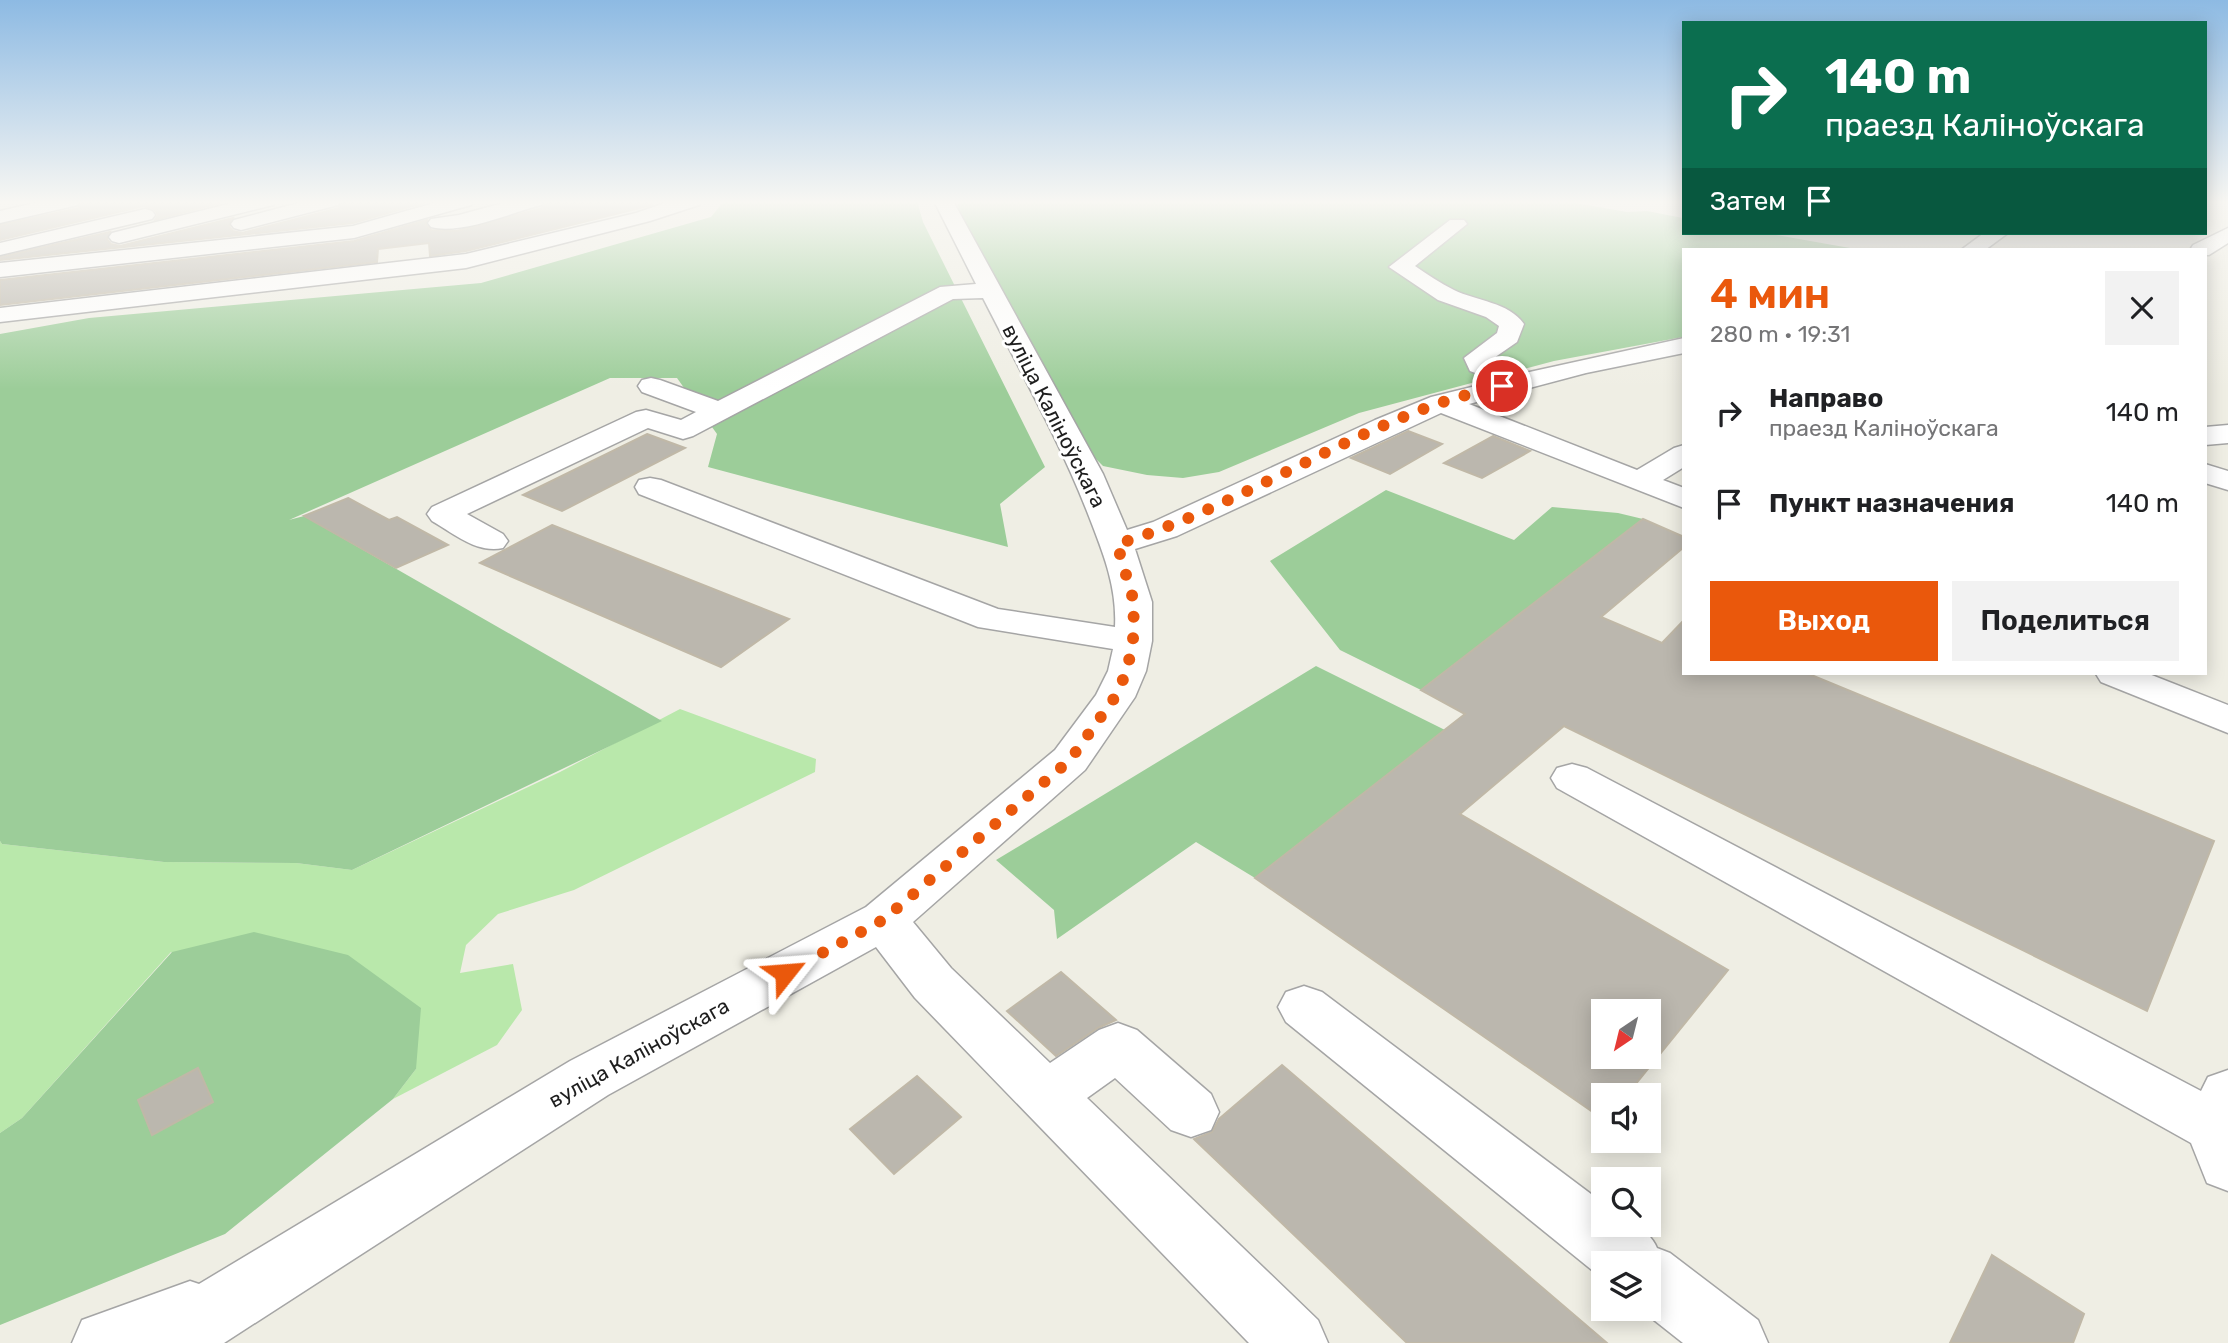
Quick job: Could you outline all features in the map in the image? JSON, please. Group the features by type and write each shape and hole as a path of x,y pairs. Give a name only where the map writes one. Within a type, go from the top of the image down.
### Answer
{"street":[{"path":"0,270 17,264"},
{"path":"0,270 60,264"},
{"path":"0,295 271,264"},
{"path":"0,315 277,264"},
{"name":"вуліца Каліноўскага","path":"164,1343 589,1078 883,920 1070,760 1115,697 1127,671 1133,640 1134,602 1117,544 1088,474 976,264"},
{"path":"1404,264 1400,267 1446,295 1494,313 1512,324 1508,337 1477,358 1479,365 1521,381"},
{"path":"491,541 443,514 646,418 683,430 948,292 990,291"},
{"path":"1117,544 1165,529 1385,426 1441,403 1521,381 1682,345"},
{"path":"651,386 720,411"},
{"path":"1441,403 1682,498"},
{"path":"2207,436 2228,434"},
{"path":"1639,481 1682,455"},
{"path":"2207,474 2228,481"},
{"path":"650,487 991,619 1133,640"},
{"path":"2117,675 2228,720"},
{"path":"1572,778 2223,1128"},
{"path":"883,920 933,983 1295,1343"},
{"path":"1304,1007 1616,1251"},
{"path":"1046,1096 1118,1046 1191,1111"},
{"path":"1661,1286 1735,1343"},
{"path":"105,1343 239,1296"}],"green space":[{"path":"548,264 944,264 1045,467 1000,504 1008,547 708,467 717,434 677,378 610,378 289,520 304,516 662,721 352,870 296,863 164,862 2,844 0,334 89,318 481,283"},
{"path":"985,264 1682,264 1682,337 1554,361 1359,413 1219,472 1183,478 1147,475 1103,466 1085,448"},
{"path":"1386,490 1514,540 1552,507 1618,513 1643,519 1421,690 1340,650 1270,561"},
{"path":"1316,666 1445,730 1255,878 1196,842 1057,939 1054,910 996,860"},
{"path":"680,709 816,759 815,772 574,890 498,914 466,945 460,973 513,964 522,1010 497,1045 393,1099 416,1069 171,952 22,1118 0,1133 0,841 2,844 164,862 296,863 352,870 560,772"},
{"path":"254,932 348,955 421,1008 416,1069 393,1099 225,1234 0,1325 0,1133 22,1118 172,952"}],"building":[{"path":"148,264 362,264 0,305 0,280"},
{"path":"1408,431 1442,444 1390,474 1351,458"},
{"path":"647,434 685,448 562,511 523,495"},
{"path":"1493,436 1530,451 1482,478 1444,463"},
{"path":"348,498 389,520 397,517 448,545 396,568 304,516"},
{"path":"1643,519 1682,536 1682,549 1601,617 1662,643 1682,622 1682,675 1811,675 2214,841 2147,1011 1564,726 1460,814 1728,970 1661,1053 1661,999 1591,999 1591,1069 1648,1069 1637,1083 1591,1083 1591,1111 1255,878 1465,714 1421,690"},
{"path":"552,525 789,619 721,667 480,563"},
{"path":"1061,972 1116,1020 1098,1028 1056,1056 1007,1011"},
{"path":"1282,1065 1607,1343 1407,1343 1194,1139 1212,1132 1219,1119"},
{"path":"198,1068 213,1102 152,1135 138,1100"},
{"path":"917,1076 961,1117 894,1174 850,1129"},
{"path":"1992,1255 2084,1314 2073,1343 1950,1343"}],"route":[{"path":"785,973 883,920 1070,760 1115,697 1127,671 1133,640 1134,602 1117,544 1165,529 1211,509 1385,426 1441,403 1502,386"}]}
